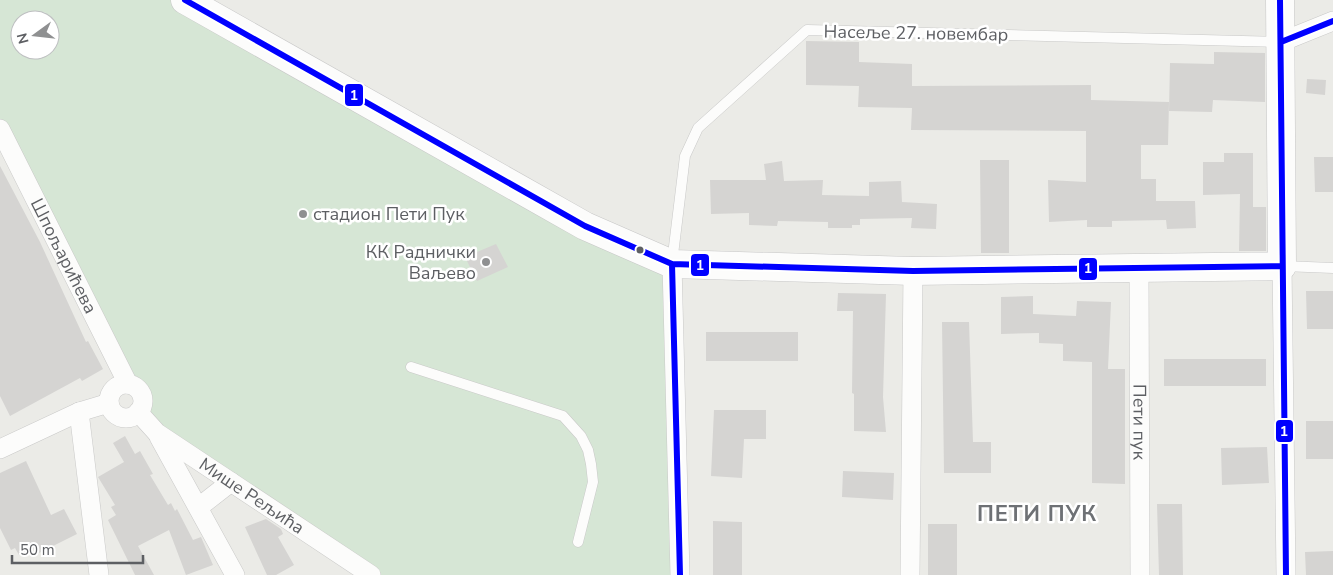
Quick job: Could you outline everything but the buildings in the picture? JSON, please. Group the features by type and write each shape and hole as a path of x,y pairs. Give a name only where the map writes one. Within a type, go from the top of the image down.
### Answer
{"street":[{"path":"185,0 585,226 672,264 913,271 1282,266"},
{"path":"1280,0 1286,575"},
{"path":"1281,42 1333,21"},
{"name":"Шпољарићева","path":"0,129 128,384"},
{"path":"672,264 680,575"},
{"name":"Пети пук","path":"1139,268 1140,575"},
{"path":"910,575 913,271"},
{"path":"128,384 138,388 143,403 138,412 129,418 123,418 114,413 109,403 114,389 128,384"},
{"path":"0,449 79,412 109,403"},
{"path":"79,412 99,575"},
{"name":"Мише Рељића","path":"138,412 157,433 371,575"},
{"path":"157,433 235,575"},
{"path":"199,507 231,482"}],"lane":[{"name":"Насеље 27. новембар","path":"672,264 686,156 698,128 807,30 1281,42"},
{"path":"1282,266 1333,268"},
{"path":"412,367 563,416 581,436 588,450 591,464 593,482 578,542"}],"green space":[{"path":"0,0 185,0 672,264 680,575 370,575 138,412 142,405 142,398 139,391 133,386 0,129"}],"transit line":[{"name":"1","path":"185,0 585,226 672,264 913,271 1282,266"},
{"name":"1","path":"1280,0 1286,575"},
{"name":"1","path":"1281,42 1333,21"},
{"name":"1","path":"672,264 680,575"}],"place":[{"name":"стадион Пети Пук","path":"303,214"},
{"name":"КК Раднички Ваљево","path":"486,262"}],"district":[{"name":"ПЕТИ ПУК","path":"1037,513"}]}
